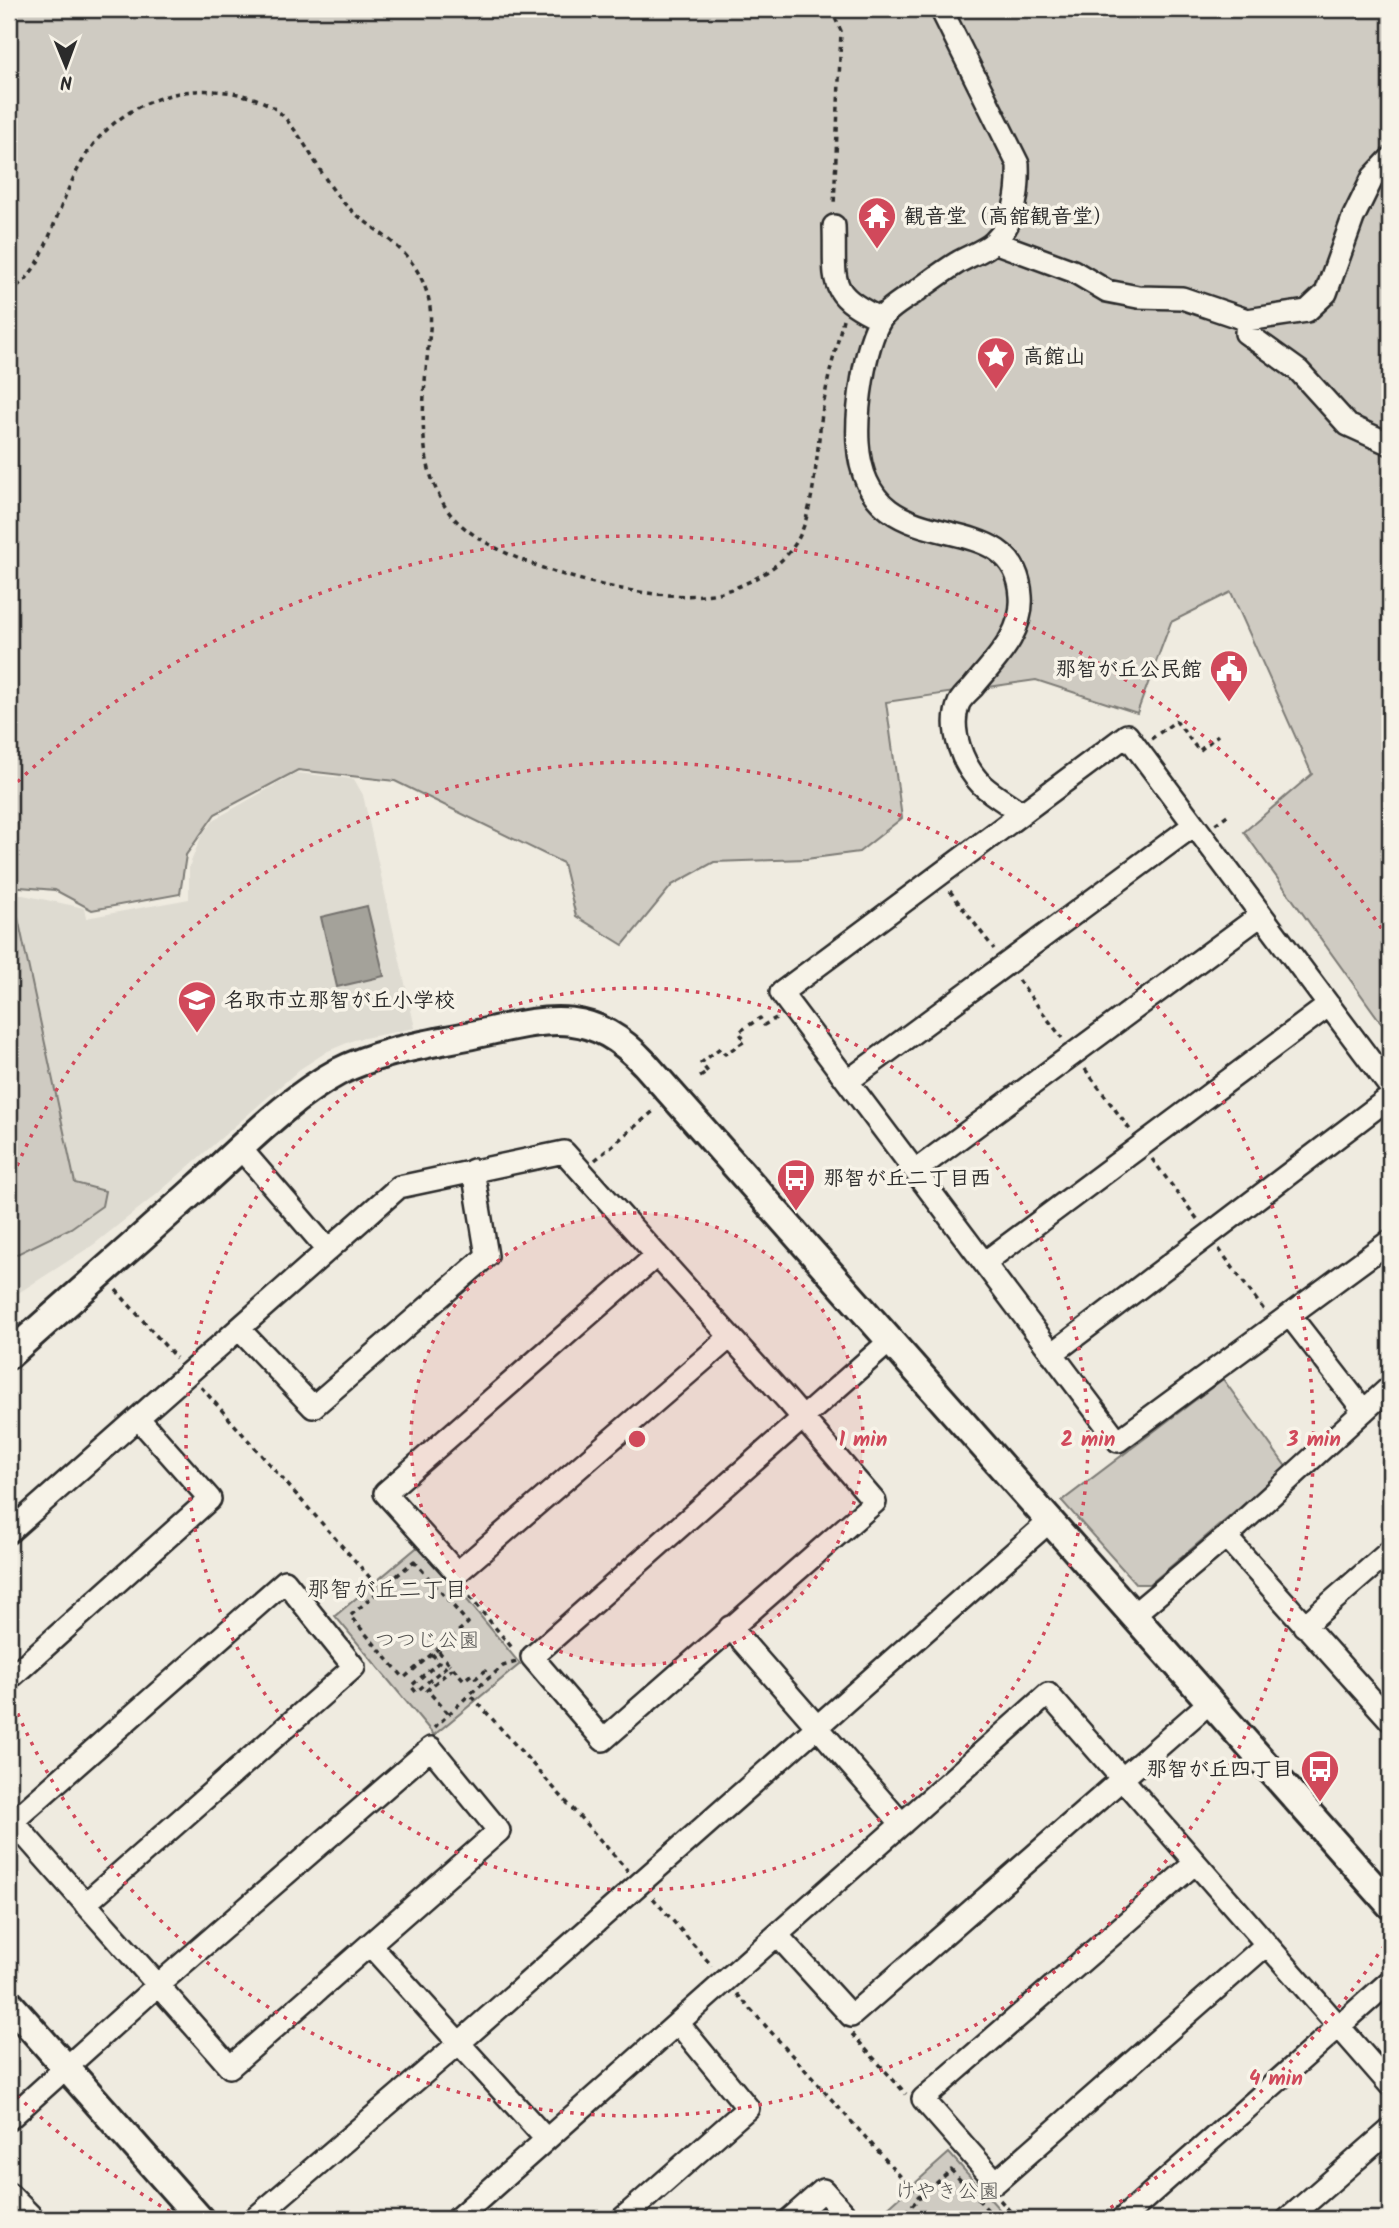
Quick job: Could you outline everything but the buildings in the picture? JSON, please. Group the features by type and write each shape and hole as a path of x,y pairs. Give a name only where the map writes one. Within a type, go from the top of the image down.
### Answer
{"street":[{"path":"942,9 1018,164 1019,188 1015,209 994,242 956,264 881,319 864,368 858,443 862,473 869,490 884,508 907,523 978,538 1011,563 1019,579 1021,600 1017,625 1008,644 959,703 955,732 964,760 982,785 1021,813"},
{"path":"994,242 1073,271 1107,291 1138,297 1182,298 1247,320 1307,311 1326,293 1353,218 1373,177 1390,159"},
{"path":"834,226 837,287 847,301 881,319"},
{"path":"1247,320 1246,333 1298,371 1348,425 1390,444"},
{"path":"1390,1087 1261,915 1204,825 1127,735 782,993 1118,1441 1284,1322 1390,1241"},
{"path":"848,1081 1204,825"},
{"path":"915,1171 1261,915"},
{"path":"984,1263 1329,1005"},
{"path":"9,1354 312,1088 362,1062 531,1022 569,1020 587,1023 627,1044 1390,1905"},
{"path":"1052,1354 1390,1097"},
{"path":"241,1149 327,1249"},
{"path":"9,1532 399,1186 564,1152 801,1416 875,1502 603,1740 532,1657 801,1416 890,1341"},
{"path":"239,1329 313,1407 487,1256 473,1170"},
{"path":"657,1255 385,1493 457,1573 730,1337"},
{"path":"1284,1322 1364,1411"},
{"path":"1133,1615 1226,1537 1390,1387"},
{"path":"9,1679 210,1499 138,1418"},
{"path":"254,2219 458,2044 1051,1520"},
{"path":"1226,1537 1304,1626 1389,1716"},
{"path":"1304,1626 1390,1551"},
{"path":"9,2119 158,1985 431,1748 499,1831 230,2067 158,1985 85,1904 11,1819 285,1581 354,1667 85,1904"},
{"path":"730,1627 902,1824"},
{"path":"457,2219 1048,1694 1390,2085"},
{"path":"778,1936 851,2016 1210,1701"},
{"path":"1194,1864 923,2099 996,2182 1267,1944"},
{"path":"371,1945 546,2139"},
{"path":"1122,2219 1337,2025 1390,1982"},
{"path":"9,2003 200,2219"},
{"path":"622,2219 748,2108 678,2023"},
{"path":"1298,2216 1390,2130"},
{"path":"790,2219 823,2190 849,2219"},
{"path":"9,2194 34,2219"}],"path":[{"path":"831,9 841,31 834,226"},
{"path":"9,293 26,279 37,264 83,160 110,125 164,96 195,91 236,92 278,110 306,143 327,182 341,200 391,239 413,263 427,293 431,315 422,400 427,464 430,481 456,522 502,553 543,568 607,586 653,594 720,593 778,565 797,542 807,516 824,399 847,301"},
{"path":"1147,742 1176,721 1199,751 1218,735"},
{"path":"1204,825 1229,814"},
{"path":"938,876 1001,959"},
{"path":"1010,971 1062,1039"},
{"path":"700,1077 708,1072 701,1063 720,1048 725,1054 746,1041 739,1032 760,1018 764,1025"},
{"path":"1079,1061 1137,1139"},
{"path":"581,1172 658,1107"},
{"path":"1147,1153 1204,1228"},
{"path":"1214,1241 1284,1322"},
{"path":"114,1289 184,1367"},
{"path":"194,1378 381,1590"},
{"path":"414,1561 468,1623 404,1678 350,1616 381,1590 414,1561"},
{"path":"457,1573 461,1586 518,1654 532,1657"},
{"path":"437,1649 464,1680 472,1674 476,1678 485,1671 490,1677"},
{"path":"432,1654 439,1662 411,1686 415,1692 451,1666"},
{"path":"431,1748 434,1726 447,1713 503,1666 532,1657"},
{"path":"447,1713 427,1690 451,1666"},
{"path":"470,1694 628,1871"},
{"path":"647,1891 720,1974"},
{"path":"731,1987 920,2198"},
{"path":"851,2016 850,2031 910,2099 923,2099"},
{"path":"897,2219 951,2170 996,2219"}],"shaded area":[{"name":"名取市立那智が丘小学校","path":"296,773 354,779 363,795 415,1028 354,1040 328,1051 300,1069 156,1195 93,1245 9,1299 9,892 84,908 86,918 189,899 189,867 202,834 215,819"},
{"path":"367,906 384,976 337,987 321,917"}],"green space":[{"path":"9,9 1390,9 1390,1035 1244,832 1312,774 1231,592 1171,622 1137,713 1036,680 886,702 902,818 859,852 806,859 714,862 672,885 623,945 576,916 563,863 395,781 298,770 215,814 186,855 180,894 92,910 55,890 9,886"},
{"path":"18,918 75,1183 105,1191 102,1206 71,1228 9,1258 9,921"},
{"path":"1223,1379 1287,1468 1150,1584 1136,1584 1062,1501"},
{"name":"つつじ公園","path":"421,1544 520,1664 434,1735 335,1616"},
{"name":"けやき公園","path":"949,2153 1008,2219 875,2219"}],"place":[{"name":"観音堂（高舘観音堂）","path":"877,250"},
{"name":"高館山","path":"996,390"},
{"name":"那智が丘公民館","path":"1229,703"},
{"name":"名取市立那智が丘小学校","path":"197,1034"},
{"name":"那智が丘二丁目西","path":"796,1212"},
{"name":"那智が丘四丁目","path":"1320,1803"}],"district":[{"name":"那智が丘二丁目","path":"387,1589"}]}
